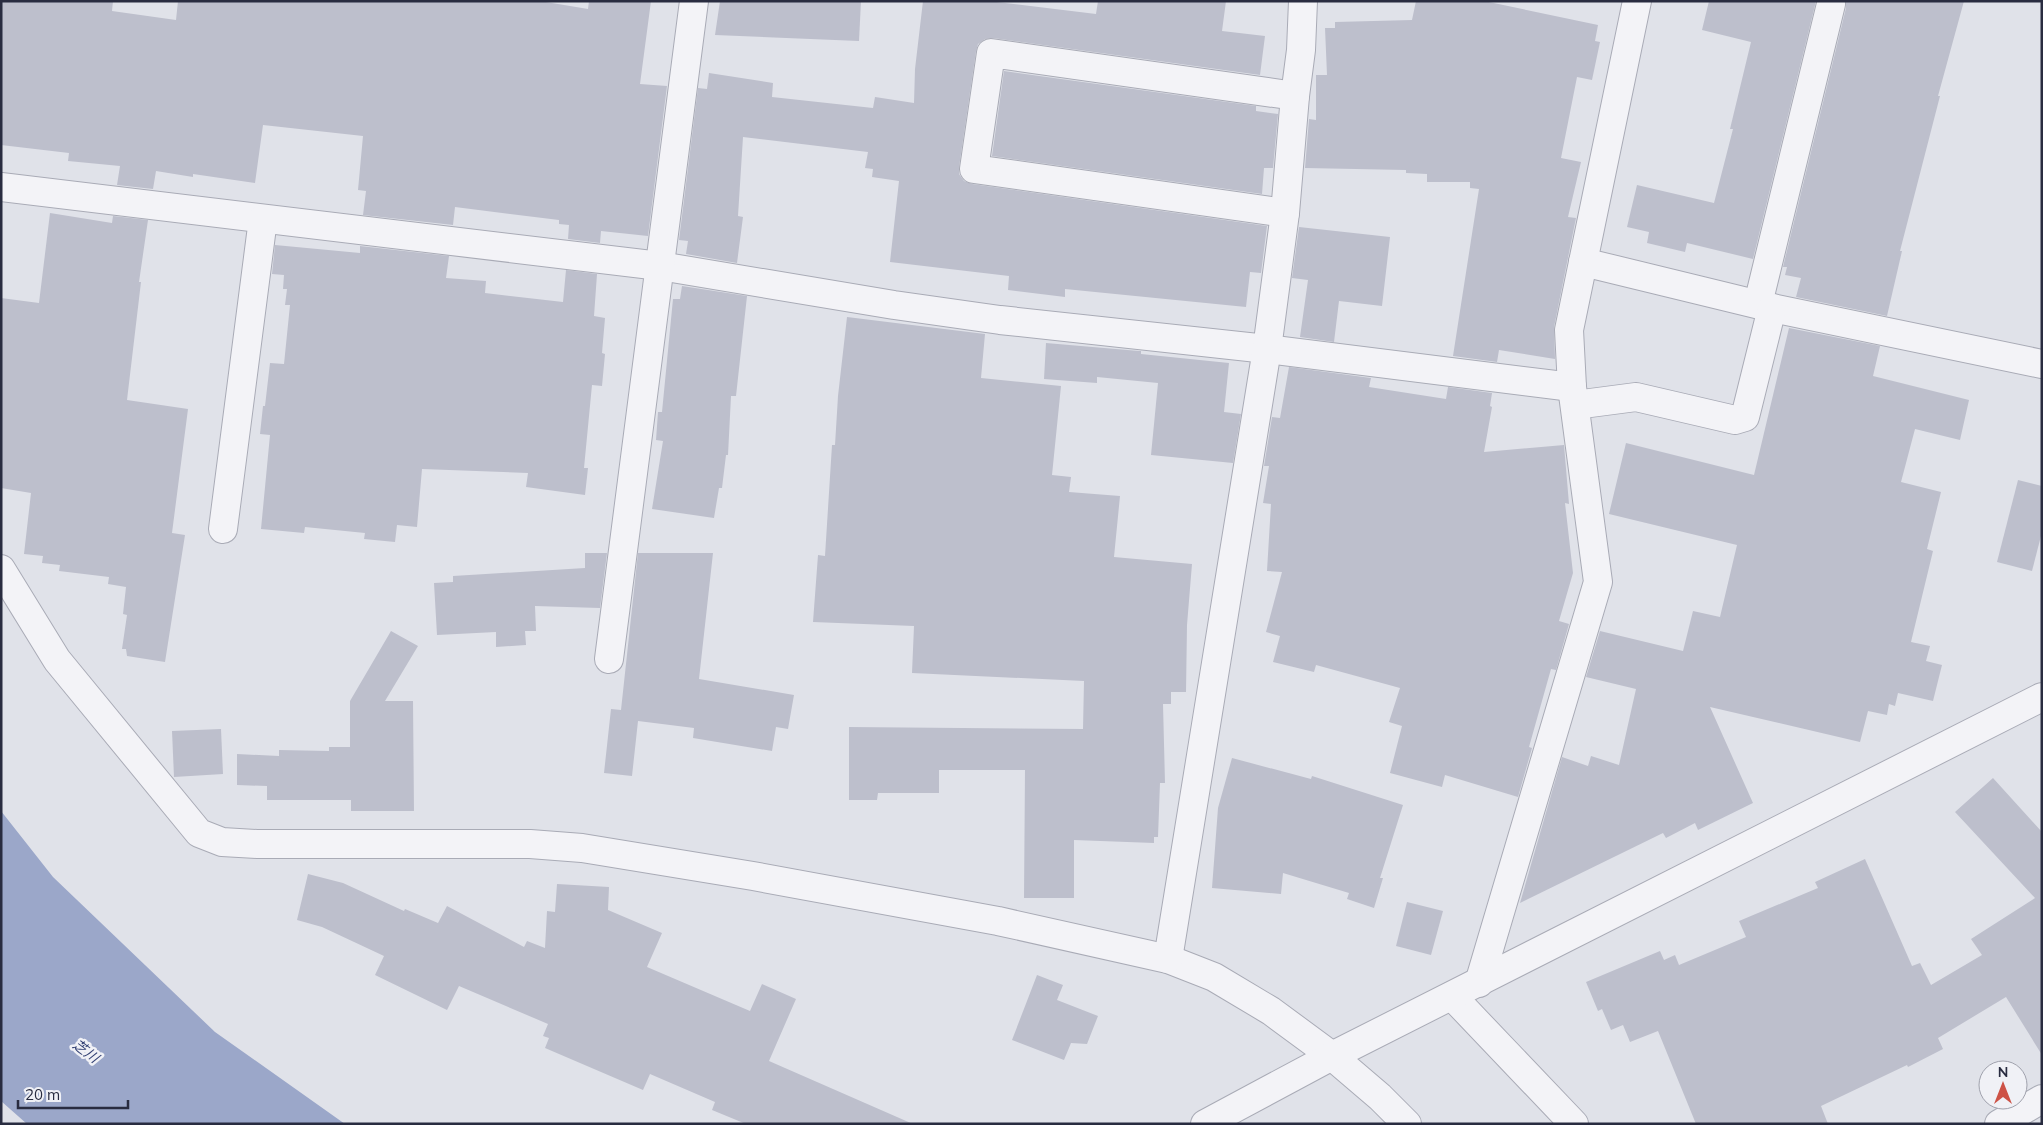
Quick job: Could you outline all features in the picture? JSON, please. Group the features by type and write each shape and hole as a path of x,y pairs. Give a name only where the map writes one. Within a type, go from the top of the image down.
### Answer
{"street":[{"path":"609,659 694,1"},
{"path":"1168,959 1267,349 1285,213 1301,50 1303,1"},
{"path":"1480,983 1598,582 1574,396 1569,330 1637,1"},
{"path":"1,187 660,266 894,305 990,318 1267,349 1574,396 1636,397 1735,420 1745,417 1765,306 1831,4"},
{"path":"1285,213 974,169 991,53 1295,96"},
{"path":"223,529 262,219"},
{"path":"1583,262 1765,306 2042,364"},
{"path":"1,569 57,660 200,833 222,842 257,844 530,844 574,847 753,876 998,921 1168,959 1214,977 1271,1011 1332,1056 1380,1097 1407,1124"},
{"path":"1205,1124 1332,1056 1480,983 2042,697"},
{"path":"1452,996 1574,1124"},
{"path":"1999,1124 2042,1099"}],"water":[{"name":"芝川","path":"1,811 53,877 215,1032 345,1124 27,1124 1,1101"}],"building":[{"path":"1,1 113,1 112,11 176,20 178,1 540,1 588,9 589,1 651,1 640,84 667,86 648,236 601,231 600,243 568,239 569,225 559,224 559,220 455,207 453,225 363,215 366,191 358,190 363,136 263,125 255,183 193,174 193,177 156,171 153,189 117,185 120,166 68,161 69,153 1,145"},
{"path":"720,1 861,1 859,41 715,35"},
{"path":"923,1 988,1 1096,14 1098,1 1226,1 1222,31 1265,36 1260,75 993,38 985,39 978,44 976,51 959,167 959,174 964,181 972,184 1267,226 1261,273 1250,272 1246,307 1065,289 1065,297 1008,290 1009,276 890,262 899,181 872,177 873,169 865,168 868,152 743,137 738,216 743,217 737,263 686,254 688,241 679,240 698,88 707,89 709,73 773,83 772,97 873,108 875,97 914,103 915,69"},
{"path":"1416,1 1484,1 1598,25 1595,41 1600,42 1592,80 1577,77 1561,158 1581,162 1568,217 1576,218 1554,327 1555,359 1499,350 1497,362 1453,356 1479,189 1470,188 1470,182 1427,182 1427,174 1406,173 1406,170 1305,168 1309,119 1316,120 1316,75 1327,75 1325,28 1335,28 1335,22 1412,20"},
{"path":"1709,1 1816,1 1753,259 1687,243 1685,252 1647,243 1649,232 1627,227 1637,185 1714,203 1733,129 1730,129 1751,42 1702,30"},
{"path":"1846,1 1964,1 1938,96 1940,96 1900,251 1902,251 1887,316 1796,297 1801,278 1785,275 1787,267 1783,267 1846,8"},
{"path":"1004,71 1256,106 1256,111 1278,114 1273,168 1264,168 1262,194 992,156"},
{"path":"50,213 112,223 113,216 148,220 139,282 141,282 127,400 188,409 172,533 185,535 165,662 127,656 126,649 122,649 127,615 123,614 126,587 108,584 109,577 59,571 60,565 42,563 43,556 24,554 31,493 1,488 1,298 39,303"},
{"path":"1299,227 1390,237 1382,306 1339,301 1334,342 1300,337 1308,280 1292,278"},
{"path":"275,245 360,253 360,246 449,256 446,278 486,281 485,293 563,302 566,270 597,274 594,316 605,318 602,353 605,354 602,386 592,385 584,468 588,468 585,495 526,487 528,473 422,469 417,527 397,525 395,542 364,539 365,533 305,527 304,533 261,529 270,435 260,434 263,406 265,406 270,363 284,364 290,305 285,305 287,289 283,289 284,275 272,274"},
{"path":"682,286 747,296 736,396 731,396 728,455 726,455 722,488 719,488 714,518 652,509 663,441 656,440 658,412 662,412 673,299 680,299"},
{"path":"847,317 985,334 981,378 1061,386 1052,475 1071,477 1069,492 1120,496 1114,557 1192,564 1187,625 1186,692 1171,692 1171,704 1163,704 1165,783 1160,783 1158,837 1154,837 1154,843 1074,840 1074,898 1024,898 1025,770 939,770 939,793 878,793 877,800 849,800 849,727 1083,729 1084,681 912,673 914,626 813,622 818,555 825,556 832,445 835,445 838,396"},
{"path":"1789,328 1880,346 1873,376 1969,400 1960,440 1915,429 1901,482 1941,492 1927,549 1933,551 1911,642 1930,646 1926,661 1942,665 1933,701 1898,693 1895,706 1889,704 1887,715 1868,711 1860,742 1710,707 1753,803 1698,830 1695,823 1666,838 1663,833 1520,903 1562,757 1588,766 1591,756 1619,765 1636,689 1586,677 1600,631 1683,651 1693,611 1720,617 1737,545 1609,514 1626,443 1754,475"},
{"path":"1046,343 1141,351 1141,354 1229,363 1224,412 1241,414 1233,463 1151,455 1158,383 1097,377 1097,383 1044,379"},
{"path":"1289,367 1371,378 1369,387 1446,399 1448,387 1492,393 1490,406 1492,407 1484,452 1564,445 1569,504 1565,503 1573,573 1559,621 1569,624 1556,670 1551,669 1529,747 1532,748 1518,797 1445,775 1442,787 1390,773 1402,726 1389,722 1400,688 1316,665 1314,672 1273,662 1280,636 1266,632 1282,572 1267,571 1271,504 1263,503 1269,466 1264,466 1272,417 1280,418"},
{"path":"2018,480 2042,486 2042,532 2032,571 1997,562"},
{"path":"585,553 607,553 600,608 535,606 536,631 525,631 526,645 496,647 496,632 437,635 434,583 453,582 453,576 585,568"},
{"path":"638,553 713,553 699,679 794,695 788,729 776,727 772,751 693,738 694,728 638,721 632,776 604,773 611,709 621,710"},
{"path":"391,631 418,646 385,701 413,701 414,811 351,811 351,800 267,800 267,786 237,785 237,754 279,756 279,750 329,751 329,747 350,747 350,701"},
{"path":"221,729 223,774 174,777 172,731"},
{"path":"1232,758 1311,779 1312,776 1403,805 1380,878 1383,878 1374,908 1347,899 1349,893 1283,873 1281,894 1212,888 1218,808"},
{"path":"1993,778 2042,832 2042,1055 2006,997 1938,1038 1943,1049 1821,1106 1828,1124 1696,1124 1658,1031 1630,1042 1623,1025 1611,1030 1602,1009 1598,1011 1586,982 1660,951 1664,960 1675,955 1679,965 1746,937 1739,921 1818,888 1815,882 1865,859 1912,966 1920,963 1931,985 1982,955 1971,939 2035,898 1955,812"},
{"path":"308,874 343,883 404,911 405,909 438,923 447,906 524,947 527,941 545,948 547,911 555,912 557,884 609,887 608,910 662,933 647,967 750,1011 762,984 796,999 769,1061 913,1124 746,1124 712,1110 715,1102 650,1074 643,1090 545,1048 549,1038 543,1036 548,1024 459,986 447,1010 375,975 384,956 322,927 297,920"},
{"path":"1407,902 1443,911 1431,955 1396,946"},
{"path":"1037,975 1063,985 1057,1000 1098,1016 1087,1044 1071,1043 1064,1060 1012,1040"}]}
